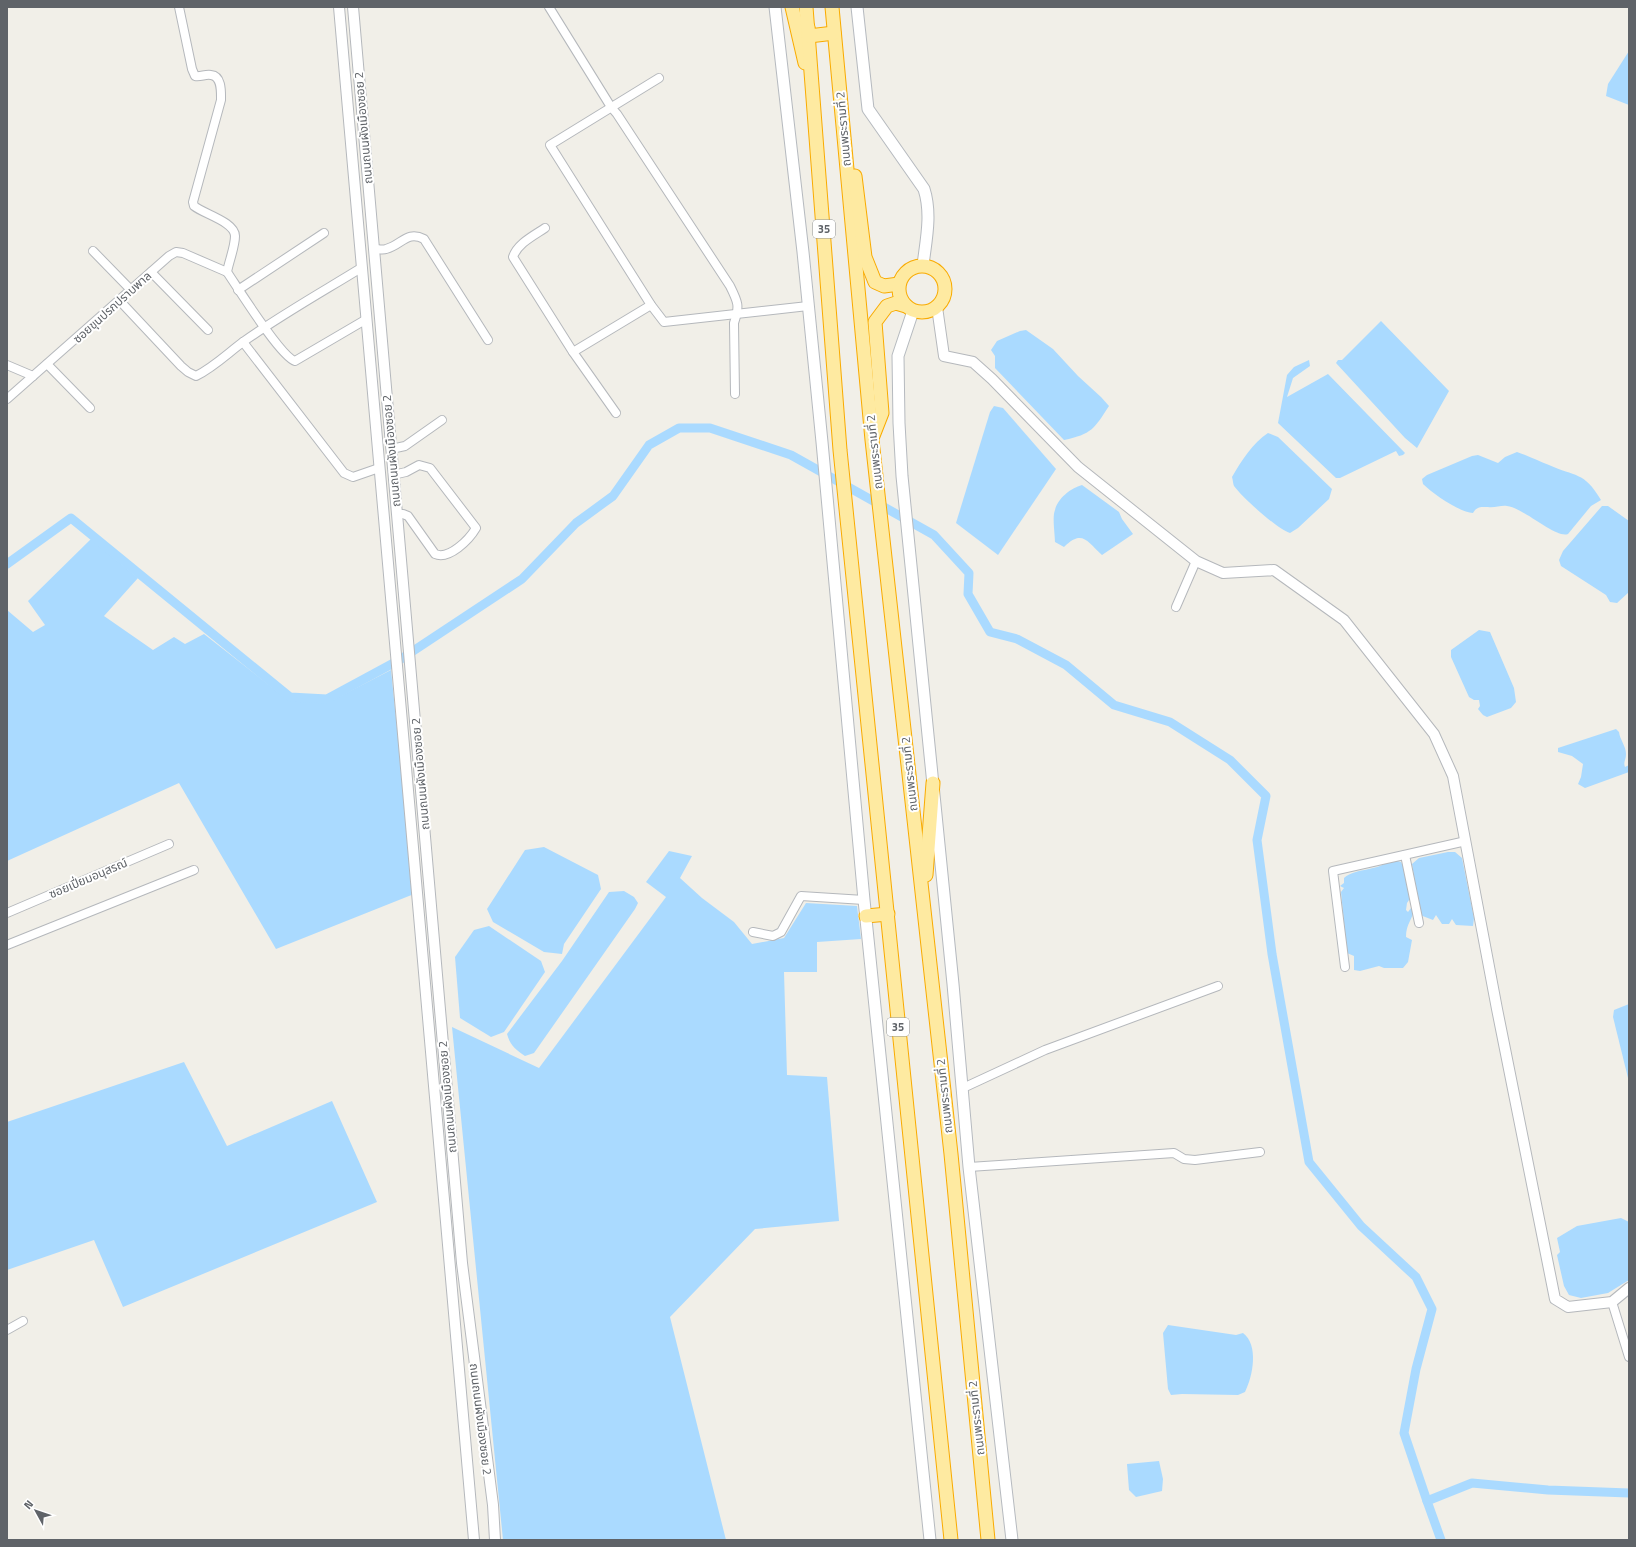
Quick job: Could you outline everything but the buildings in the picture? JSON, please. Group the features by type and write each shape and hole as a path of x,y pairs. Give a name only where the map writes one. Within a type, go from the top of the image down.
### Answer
{"highway":[{"path":"792,7 815,106"},
{"name":"35","path":"805,7 815,106 840,450 951,1540"},
{"name":"ถนนพระรามที่ 2","path":"832,7 872,440 951,1162 988,1540"},
{"path":"809,36 834,33"},
{"path":"844,134 857,182 865,257 875,282 884,286 899,284"},
{"path":"872,440 882,413 875,322 886,306 896,303 921,312 930,311 937,307 942,301 945,293 943,277 938,271 923,265 915,266 907,270 902,276 899,284 901,300 910,308"},
{"path":"924,911 933,783"},
{"path":"866,916 888,914"}],"main road":[{"name":"35","path":"775,7 822,442 864,900 896,1223 930,1540"},
{"path":"857,7 868,109 924,189 928,200 928,228 923,265"},
{"name":"ถนนพระรามที่ 2","path":"910,308 898,356 899,423 904,497 963,1088 969,1167 1012,1540"}],"street":[{"path":"179,7 192,69 195,76 200,77 212,75 219,80 221,100 193,202 194,206 199,210 226,223 234,229 235,236 227,272 238,290 286,356 295,361 365,320"},
{"name":"ถนนถนนผังเมืองซอย 2","path":"338,7 474,1540"},
{"name":"ถนนถนนผังเมืองซอย 2","path":"353,7 396,514 409,636 449,1126 467,1311 493,1505 494,1540"},
{"path":"549,7 611,107 730,286 738,302 737,314 734,323 735,394"},
{"path":"659,78 550,145 652,304 664,322 808,306"},
{"path":"545,228 520,246 515,251 513,257 573,352 616,413"},
{"path":"238,290 324,233"},
{"path":"374,249 386,249 412,236 424,240 488,340"},
{"path":"93,251 130,290"},
{"name":"ซอยขุนปรกปราบพาล","path":"7,399 168,256 176,252 183,253 227,272"},
{"path":"119,300 180,366 196,376 206,371 264,327 361,268"},
{"path":"151,272 208,330"},
{"path":"573,352 652,304"},
{"path":"937,307 944,356 973,362 992,379 1078,467 1196,561 1222,573 1274,570 1344,620 1434,734 1453,776 1496,1009 1555,1299 1568,1307 1612,1302 1629,1288"},
{"path":"243,342 344,473 353,477 379,468"},
{"path":"47,364 90,408"},
{"path":"7,365 33,376"},
{"path":"391,449 405,446 442,420"},
{"path":"393,475 406,472 419,465 430,468 476,528 471,536 449,554 439,556 435,554 408,516 396,514"},
{"path":"1176,607 1196,561"},
{"path":"1345,967 1333,871 1466,841"},
{"name":"ซอยเปี่ยมอนุสรณ์","path":"7,912 169,844"},
{"path":"1405,855 1419,923"},
{"path":"7,945 194,870"},
{"path":"753,932 773,936 781,932 801,896 864,900"},
{"path":"963,1088 1046,1050 1218,986"},
{"path":"969,1167 1174,1153 1184,1159 1195,1160 1260,1152"},
{"path":"1612,1302 1629,1357"},
{"path":"454,1313 467,1311"},
{"path":"7,1330 23,1321"}],"water":[{"path":"1629,51 1629,105 1606,96 1608,84"},
{"path":"1381,321 1449,391 1417,448 1405,438 1336,363 1338,360 1342,360"},
{"path":"1026,330 1053,349 1109,406 1096,425 1087,433 1064,440 995,368 995,356 991,350 997,341"},
{"path":"1309,360 1310,366 1293,378 1287,397 1328,374 1405,453 1399,456 1396,451 1340,478 1336,478 1278,423 1287,375 1294,367"},
{"path":"994,406 1003,408 1056,469 998,555 956,523 990,412"},
{"path":"1268,433 1278,437 1332,489 1329,499 1298,528 1290,533 1277,526 1260,512 1238,491 1233,484 1232,477 1243,459 1252,447"},
{"path":"1517,452 1584,479 1601,500 1591,506 1568,534 1563,534 1548,528 1514,508 1507,506 1481,507 1476,509 1473,513 1467,512 1446,502 1423,484 1422,479 1427,475 1472,456 1478,455 1498,463 1505,457"},
{"path":"1082,485 1119,512 1122,519 1133,534 1102,555 1084,539 1075,539 1064,547 1055,542 1054,513 1059,501 1074,488"},
{"path":"1602,506 1608,506 1629,521 1629,592 1617,603 1610,602 1606,595 1561,566 1559,560 1563,551"},
{"path":"91,539 138,578 104,616 153,650 174,637 185,644 204,634 288,700 331,701 391,670 414,894 276,949 179,783 7,861 7,610 33,632 45,625 28,601"},
{"path":"1479,630 1490,632 1514,688 1516,702 1511,708 1487,717 1478,709 1480,706 1479,700 1474,700 1469,697 1451,657 1451,650"},
{"path":"1616,729 1619,732 1625,748 1626,754 1624,765 1625,767 1629,765 1629,772 1585,788 1578,784 1581,777 1583,764 1572,756 1558,752 1558,748"},
{"path":"544,847 598,875 601,889 564,944 562,954 544,952 493,922 487,909 525,850"},
{"path":"669,851 692,856 680,878 702,898 734,922 752,944 784,938 806,903 857,906 861,939 817,942 817,972 784,972 787,1075 827,1077 839,1221 755,1229 670,1317 726,1540 503,1540 452,1027 539,1068 666,897 646,882"},
{"path":"1455,852 1462,858 1474,918 1473,926 1456,925 1452,919 1449,924 1442,924 1436,915 1433,920 1420,915 1412,864 1419,858"},
{"path":"1390,859 1401,862 1405,870 1411,897 1407,903 1406,910 1408,912 1411,908 1414,908 1406,932 1406,937 1412,940 1408,962 1403,968 1384,968 1379,966 1360,971 1354,970 1354,956 1347,953 1341,892 1344,888 1340,886 1344,883 1344,878 1349,875 1355,872 1380,866"},
{"path":"624,891 634,897 638,903 635,909 534,1053 525,1056 514,1047 507,1034 562,961 609,892"},
{"path":"489,926 541,961 545,972 504,1032 491,1037 460,1018 455,957 474,930"},
{"path":"1629,1004 1629,1082 1613,1017 1614,1010"},
{"path":"184,1062 227,1146 332,1101 377,1202 123,1307 94,1240 7,1270 7,1122"},
{"path":"1621,1218 1629,1222 1629,1280 1608,1293 1581,1298 1569,1295 1564,1286 1557,1255 1560,1252 1557,1238 1577,1226"},
{"path":"1168,1325 1236,1335 1243,1333 1248,1338 1253,1353 1252,1369 1245,1392 1238,1395 1171,1395 1168,1389 1163,1333"},
{"path":"1159,1461 1163,1479 1162,1491 1136,1497 1129,1490 1127,1464"}],"waterway":[{"path":"7,564 71,518 290,697 327,699 401,659 522,579 576,523 613,496 649,445 679,428 710,428 791,455 934,535 969,573 968,594 990,632 1017,639 1066,665 1114,705 1170,722 1230,760 1266,796 1257,840 1272,954 1309,1162 1361,1226 1416,1277 1432,1309 1416,1369 1404,1433 1427,1501"},
{"path":"1441,1540 1427,1501 1472,1483 1548,1490 1629,1493"}]}
